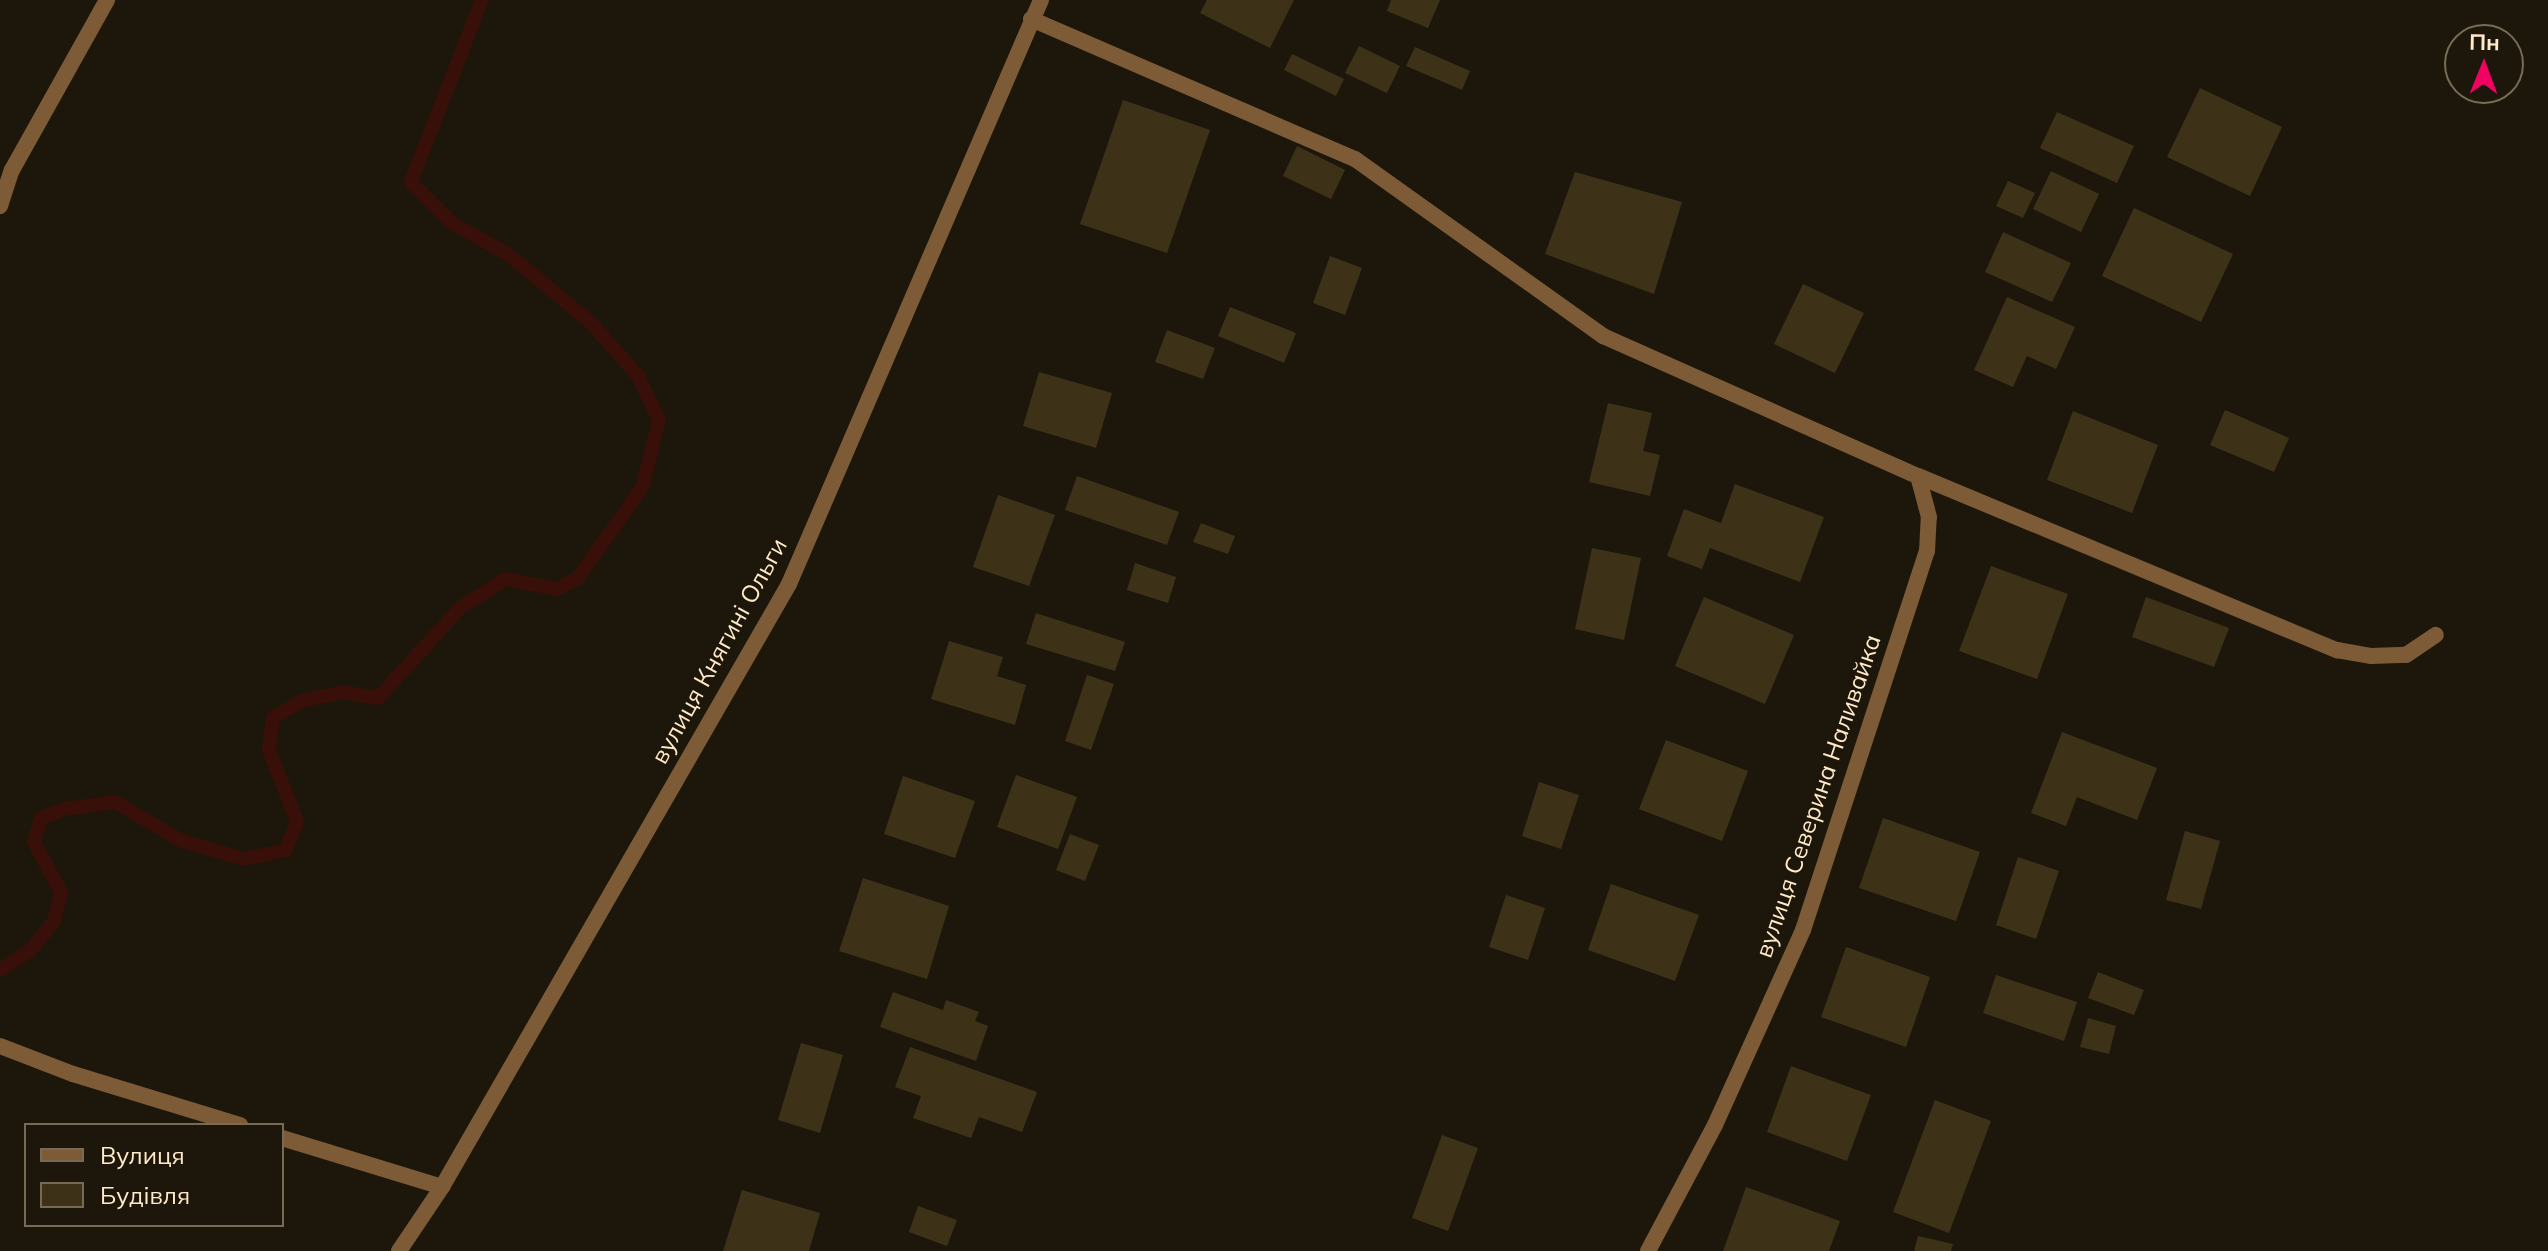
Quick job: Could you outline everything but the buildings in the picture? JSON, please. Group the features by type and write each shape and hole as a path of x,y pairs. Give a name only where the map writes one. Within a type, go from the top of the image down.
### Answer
{"street":[{"path":"0,206 12,170 107,0"},
{"name":"вулиця Княгині Ольги","path":"399,1251 442,1187 789,584 1041,0"},
{"path":"1031,19 1355,159 1603,336 1918,476 2337,650 2406,655 2436,635"},
{"name":"вулиця Северина Наливайка","path":"1648,1251 1715,1125 1803,930 1927,551 1929,517 1918,476"},
{"path":"0,1046 73,1074 233,1123"},
{"path":"284,1139 442,1187"}],"waterway":[{"path":"0,970 32,949 54,921 61,892 34,842 41,818 64,809 115,802 182,841 244,859 286,850 297,821 269,750 273,718 301,701 343,692 378,698 461,607 506,579 557,589 577,579 643,486 659,420 638,376 590,322 509,255 452,223 411,182 482,0"}]}
